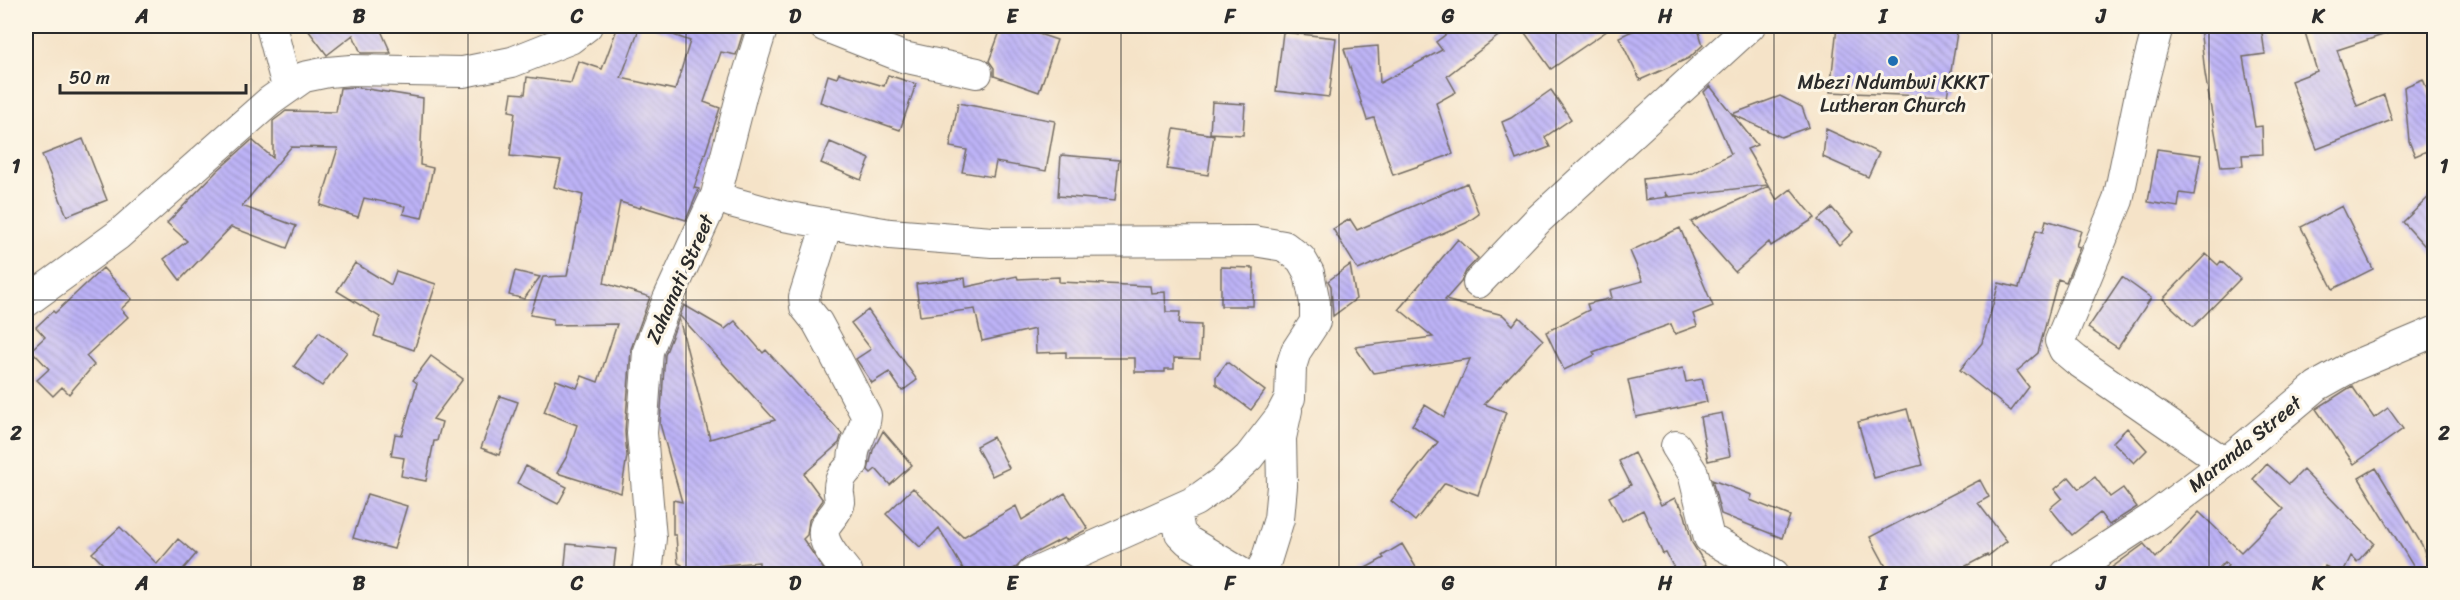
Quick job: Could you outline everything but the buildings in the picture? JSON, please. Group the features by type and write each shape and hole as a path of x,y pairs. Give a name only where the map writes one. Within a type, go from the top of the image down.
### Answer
{"street":[{"path":"272,26 287,87"},
{"path":"26,302 118,235 238,128 287,87 304,77 351,70 463,72 512,62 570,39 587,26"},
{"name":"Zahanati Street","path":"647,574 651,538 642,433 648,351 668,299 716,195 742,93 763,26"},
{"path":"824,26 903,57 977,73"},
{"path":"1478,283 1546,212 1750,26"},
{"path":"2158,26 2140,94 2118,200 2060,341 2064,350 2076,360 2160,421 2225,463"},
{"path":"716,195 731,202 783,216 890,234 992,242 1254,241 1284,246 1301,259 1309,273 1315,303 1315,322 1296,351 1291,367 1290,398 1281,438 1282,486 1279,519 1266,561 1259,574"},
{"path":"827,224 804,297 805,307 825,336 866,415 866,427 856,440 853,464 842,475 838,486 840,503 825,525 823,533 824,541 848,574"},
{"name":"Maranda Street","path":"2066,574 2152,518 2225,463 2317,386 2351,367 2434,332"},
{"path":"1032,574 1196,501 1223,481 1249,457 1281,417 1290,398"},
{"path":"1676,446 1693,473 1709,538 1773,574"},
{"path":"1176,511 1180,533 1188,541 1243,574"}],"place":[{"name":"Mbezi Ndumbwi KKKT Lutheran Church","path":"1893,61"}]}
